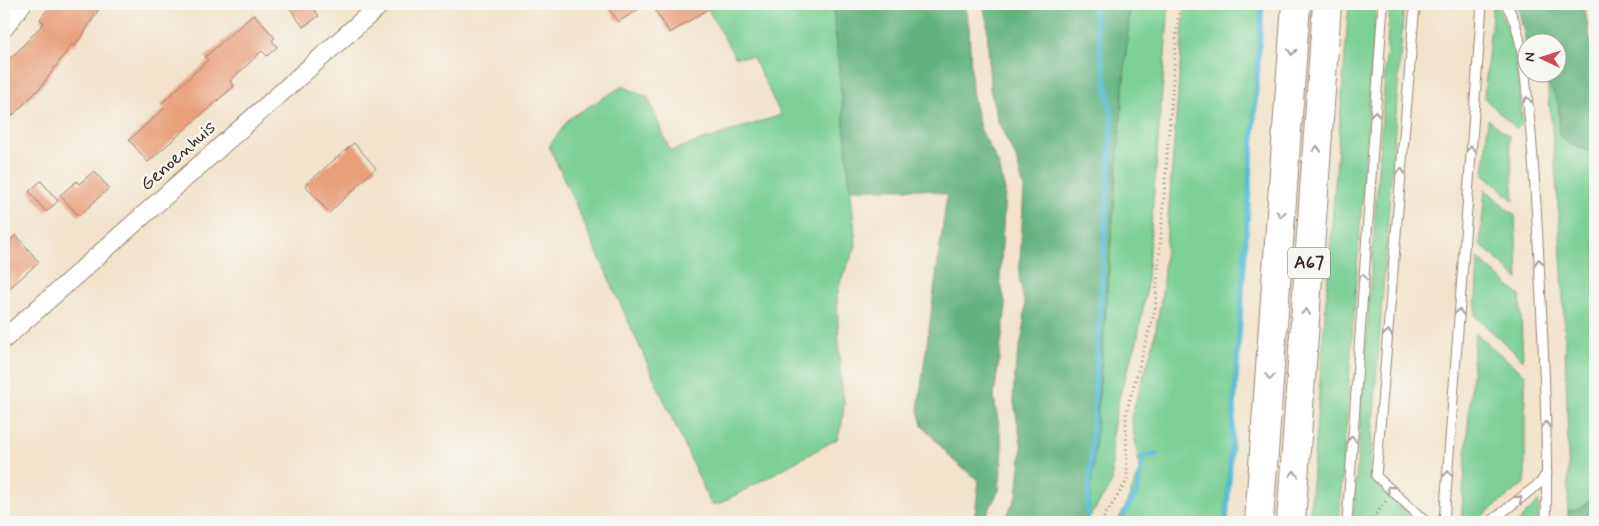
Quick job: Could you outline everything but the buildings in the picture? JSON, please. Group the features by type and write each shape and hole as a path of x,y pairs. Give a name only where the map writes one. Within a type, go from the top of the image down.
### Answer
{"highway":[{"name":"A67","path":"1259,522 1296,4"},
{"name":"A67","path":"1291,522 1327,4"}],"street":[{"path":"4,28 22,4"},
{"name":"Genoenhuis","path":"4,339 381,4"}],"lane":[{"path":"1346,522 1383,4"},
{"path":"1415,4 1376,476 1426,522"},
{"path":"1444,522 1482,4"},
{"path":"1506,4 1511,12 1522,55 1533,155 1542,315 1547,474 1546,522"},
{"path":"1490,522 1540,483 1547,474"}],"path":[{"path":"1101,522 1127,481 1126,413 1155,310 1179,4"},
{"path":"1370,522 1393,492"}],"green space":[{"path":"705,4 833,4 856,246 840,282 837,297 840,374 844,402 842,423 837,439 719,504 711,504 549,146 570,118 623,86 648,98 670,151 781,115 753,57 735,57"},
{"path":"833,4 964,4 969,26 972,92 980,128 999,165 1005,191 1000,280 1006,306 994,397 1003,450 999,490 983,522 974,522 979,481 953,460 922,425 918,410 947,195 924,189 850,189"},
{"path":"983,4 1130,4 1089,518 1087,522 1004,522 1017,495 1022,448 1013,397 1016,362 1023,334 1025,305 1019,278 1024,189 1016,158 998,122 990,89 987,23"},
{"path":"1130,4 1169,4 1146,292 1137,341 1119,396 1112,435 1112,483 1089,518"},
{"path":"1185,4 1261,4 1227,522 1119,522 1140,470 1131,417 1153,345 1162,294"},
{"path":"1349,4 1376,4 1339,522 1309,522"},
{"path":"1390,4 1404,4 1369,477 1419,522 1353,522"},
{"path":"1493,4 1496,4 1510,33 1515,56 1516,82 1518,82 1523,123 1517,129 1484,98"},
{"path":"1515,4 1584,4 1595,67 1595,154 1568,142 1559,135 1559,107 1555,95 1546,82 1566,82 1566,32 1523,32 1519,11"},
{"path":"1547,82 1558,99 1560,135 1568,142 1595,154 1595,488 1586,505 1574,511 1568,511 1568,429 1562,281 1551,115"},
{"path":"1488,119 1509,136 1514,201 1484,174"},
{"path":"1485,189 1515,216 1518,279 1480,244"},
{"path":"1478,258 1520,296 1523,360 1475,316"},
{"path":"1475,333 1525,375 1525,483 1474,522 1461,522"},
{"path":"1595,488 1595,522 1568,522 1568,511 1574,511 1586,505"},
{"path":"1539,501 1538,522 1518,522"}],"waterway":[{"path":"1087,522 1112,119 1093,4"},
{"path":"1226,522 1262,4"},
{"path":"1119,522 1137,492 1143,456 1157,454"}]}
